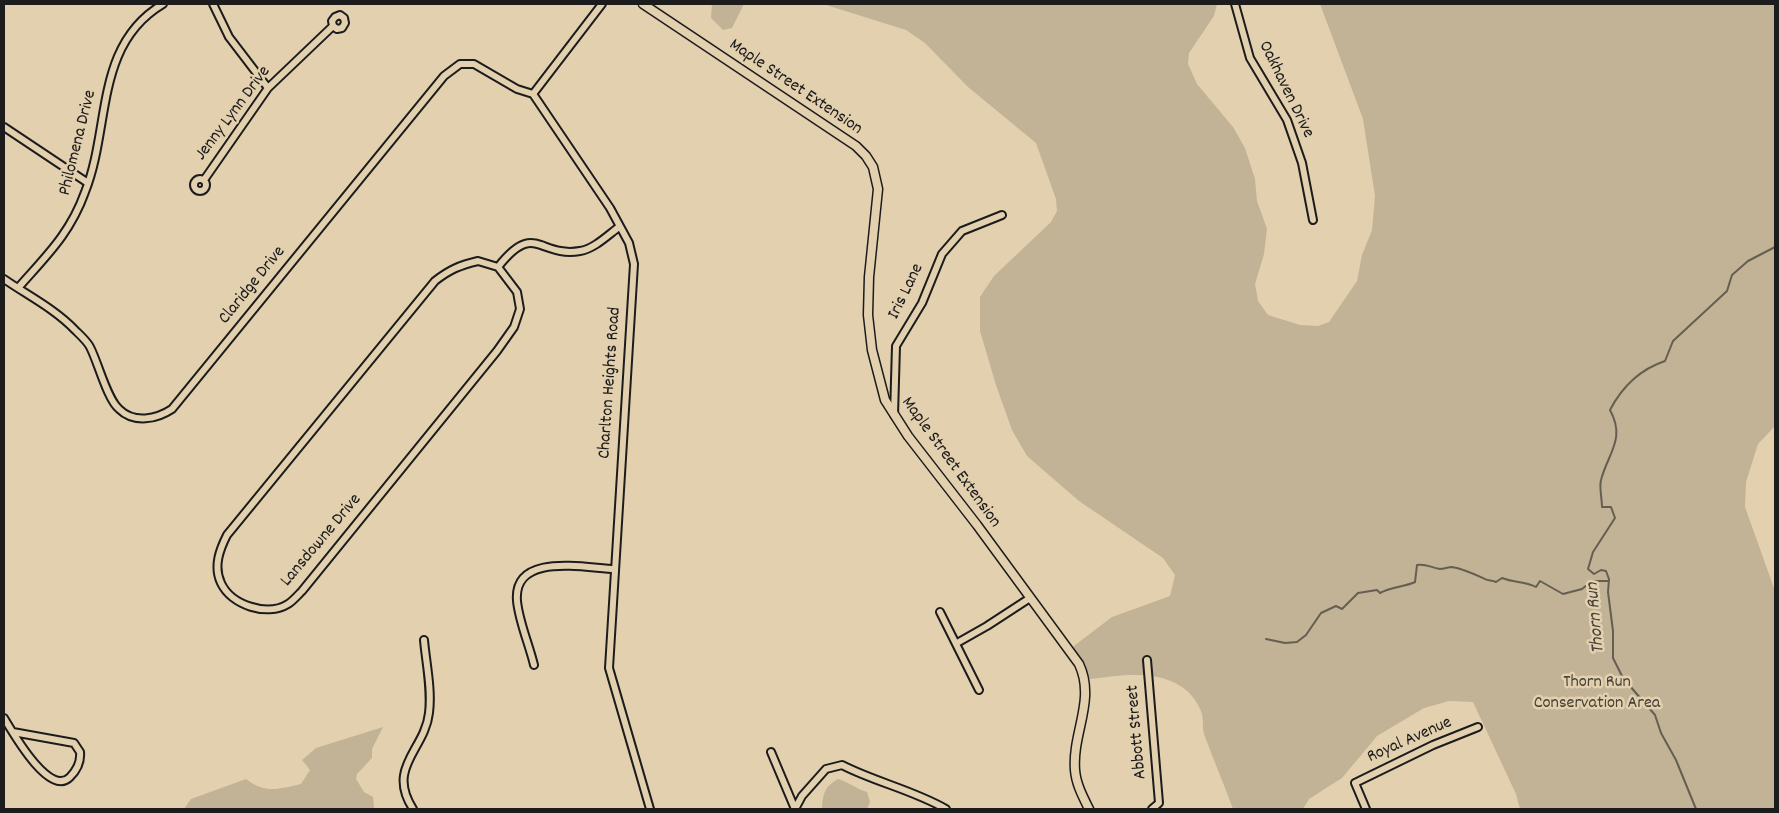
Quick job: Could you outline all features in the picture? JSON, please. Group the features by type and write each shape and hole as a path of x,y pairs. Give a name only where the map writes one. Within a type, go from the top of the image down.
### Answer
{"street":[{"name":"Philomena Drive","path":"18,288 64,236 75,218 88,183 109,84 119,52 129,34 149,12 162,4"},
{"path":"213,4 229,37 268,88"},
{"path":"533,94 602,4"},
{"name":"Maple Street Extension","path":"643,4 653,6 848,141 866,156 873,167 877,178 878,199 869,277 869,328 881,390 894,416 1067,645 1082,672 1086,700 1076,753 1075,770 1078,785 1089,809"},
{"name":"Oakhaven Drive","path":"1235,4 1250,58 1287,120 1302,163 1313,220"},
{"name":"Jenny Lynn Drive","path":"204,180 268,88 333,26"},
{"name":"Claridge Drive","path":"4,279 74,328 89,345 119,409 132,416 144,419 160,417 172,409 444,76 460,64 474,64 517,89 533,94"},
{"name":"Charlton Heights Road","path":"533,94 610,208 618,227 629,242 634,264 609,668 650,809"},
{"path":"4,127 88,183"},
{"name":"Iris Lane","path":"894,416 896,346 922,303 942,254 962,231 1002,215"},
{"path":"498,267 512,250 523,243 536,243 565,251 581,252 618,227"},
{"name":"Lansdowne Drive","path":"478,261 498,267 517,292 520,309 514,327 497,351 302,591 288,604 272,610 253,608 235,599 221,584 218,567 219,550 227,535 435,282 448,270 462,264 478,261"},
{"path":"534,665 517,604 516,590 520,578 529,571 544,566 615,569"},
{"path":"957,643 1030,598"},
{"path":"940,612 979,690"},
{"path":"413,809 403,787 411,752 423,735 429,715 430,703 424,640"},
{"name":"Abbott Street","path":"1147,660 1159,803 1152,809"},
{"path":"4,718 13,732 47,776 60,782 65,781 77,768 80,752 74,744 13,732"},
{"name":"Royal Avenue","path":"1366,809 1355,783 1433,745 1478,727"},
{"path":"771,752 795,809"},
{"path":"795,809 802,796 826,769 842,765 867,777 934,802 946,809"}],"green space":[{"path":"712,4 744,4 732,28 723,30 711,18"},
{"name":"Thorn Run Conservation Area","path":"823,4 1217,4 1214,16 1189,53 1188,64 1197,84 1233,127 1245,148 1255,179 1257,201 1267,229 1264,254 1255,284 1258,301 1268,315 1300,325 1318,326 1329,322 1357,281 1362,255 1372,230 1375,196 1363,119 1320,4 1775,4 1775,426 1758,444 1746,482 1745,507 1775,591 1775,809 1520,809 1516,794 1473,702 1449,701 1424,708 1377,736 1342,778 1309,799 1303,809 1233,809 1204,734 1201,711 1192,696 1180,686 1166,679 1150,676 1117,676 1085,680 1070,649 1112,617 1170,596 1175,575 1163,558 1079,501 1027,456 1012,430 996,385 980,331 980,297 994,276 1051,222 1057,211 1056,199 1036,143 968,87 925,43 906,30"},
{"path":"383,727 372,749 372,758 357,774 356,779 364,792 373,797 374,807 372,809 184,809 191,799 246,779 260,787 272,789 301,784 310,770 302,760 316,748"},
{"path":"838,779 867,792 870,802 867,809 822,809 825,791"}],"waterway":[{"name":"Thorn Run","path":"1696,809 1676,760 1661,733 1655,715 1623,678 1613,658 1613,631 1608,592 1609,579 1606,571 1601,570 1594,574 1588,569 1593,552 1615,518 1611,507 1602,507 1600,490 1604,470 1616,438 1616,429 1610,410 1626,386 1640,374 1665,361 1673,341 1727,291 1732,275 1748,261 1775,247"},
{"path":"1266,639 1285,643 1297,642 1306,635 1321,613 1336,606 1342,609 1358,593 1377,590 1380,593 1415,582 1417,565 1440,569 1456,568 1496,582 1502,578 1536,587 1540,581 1563,594 1582,589 1592,581 1609,581"}]}
